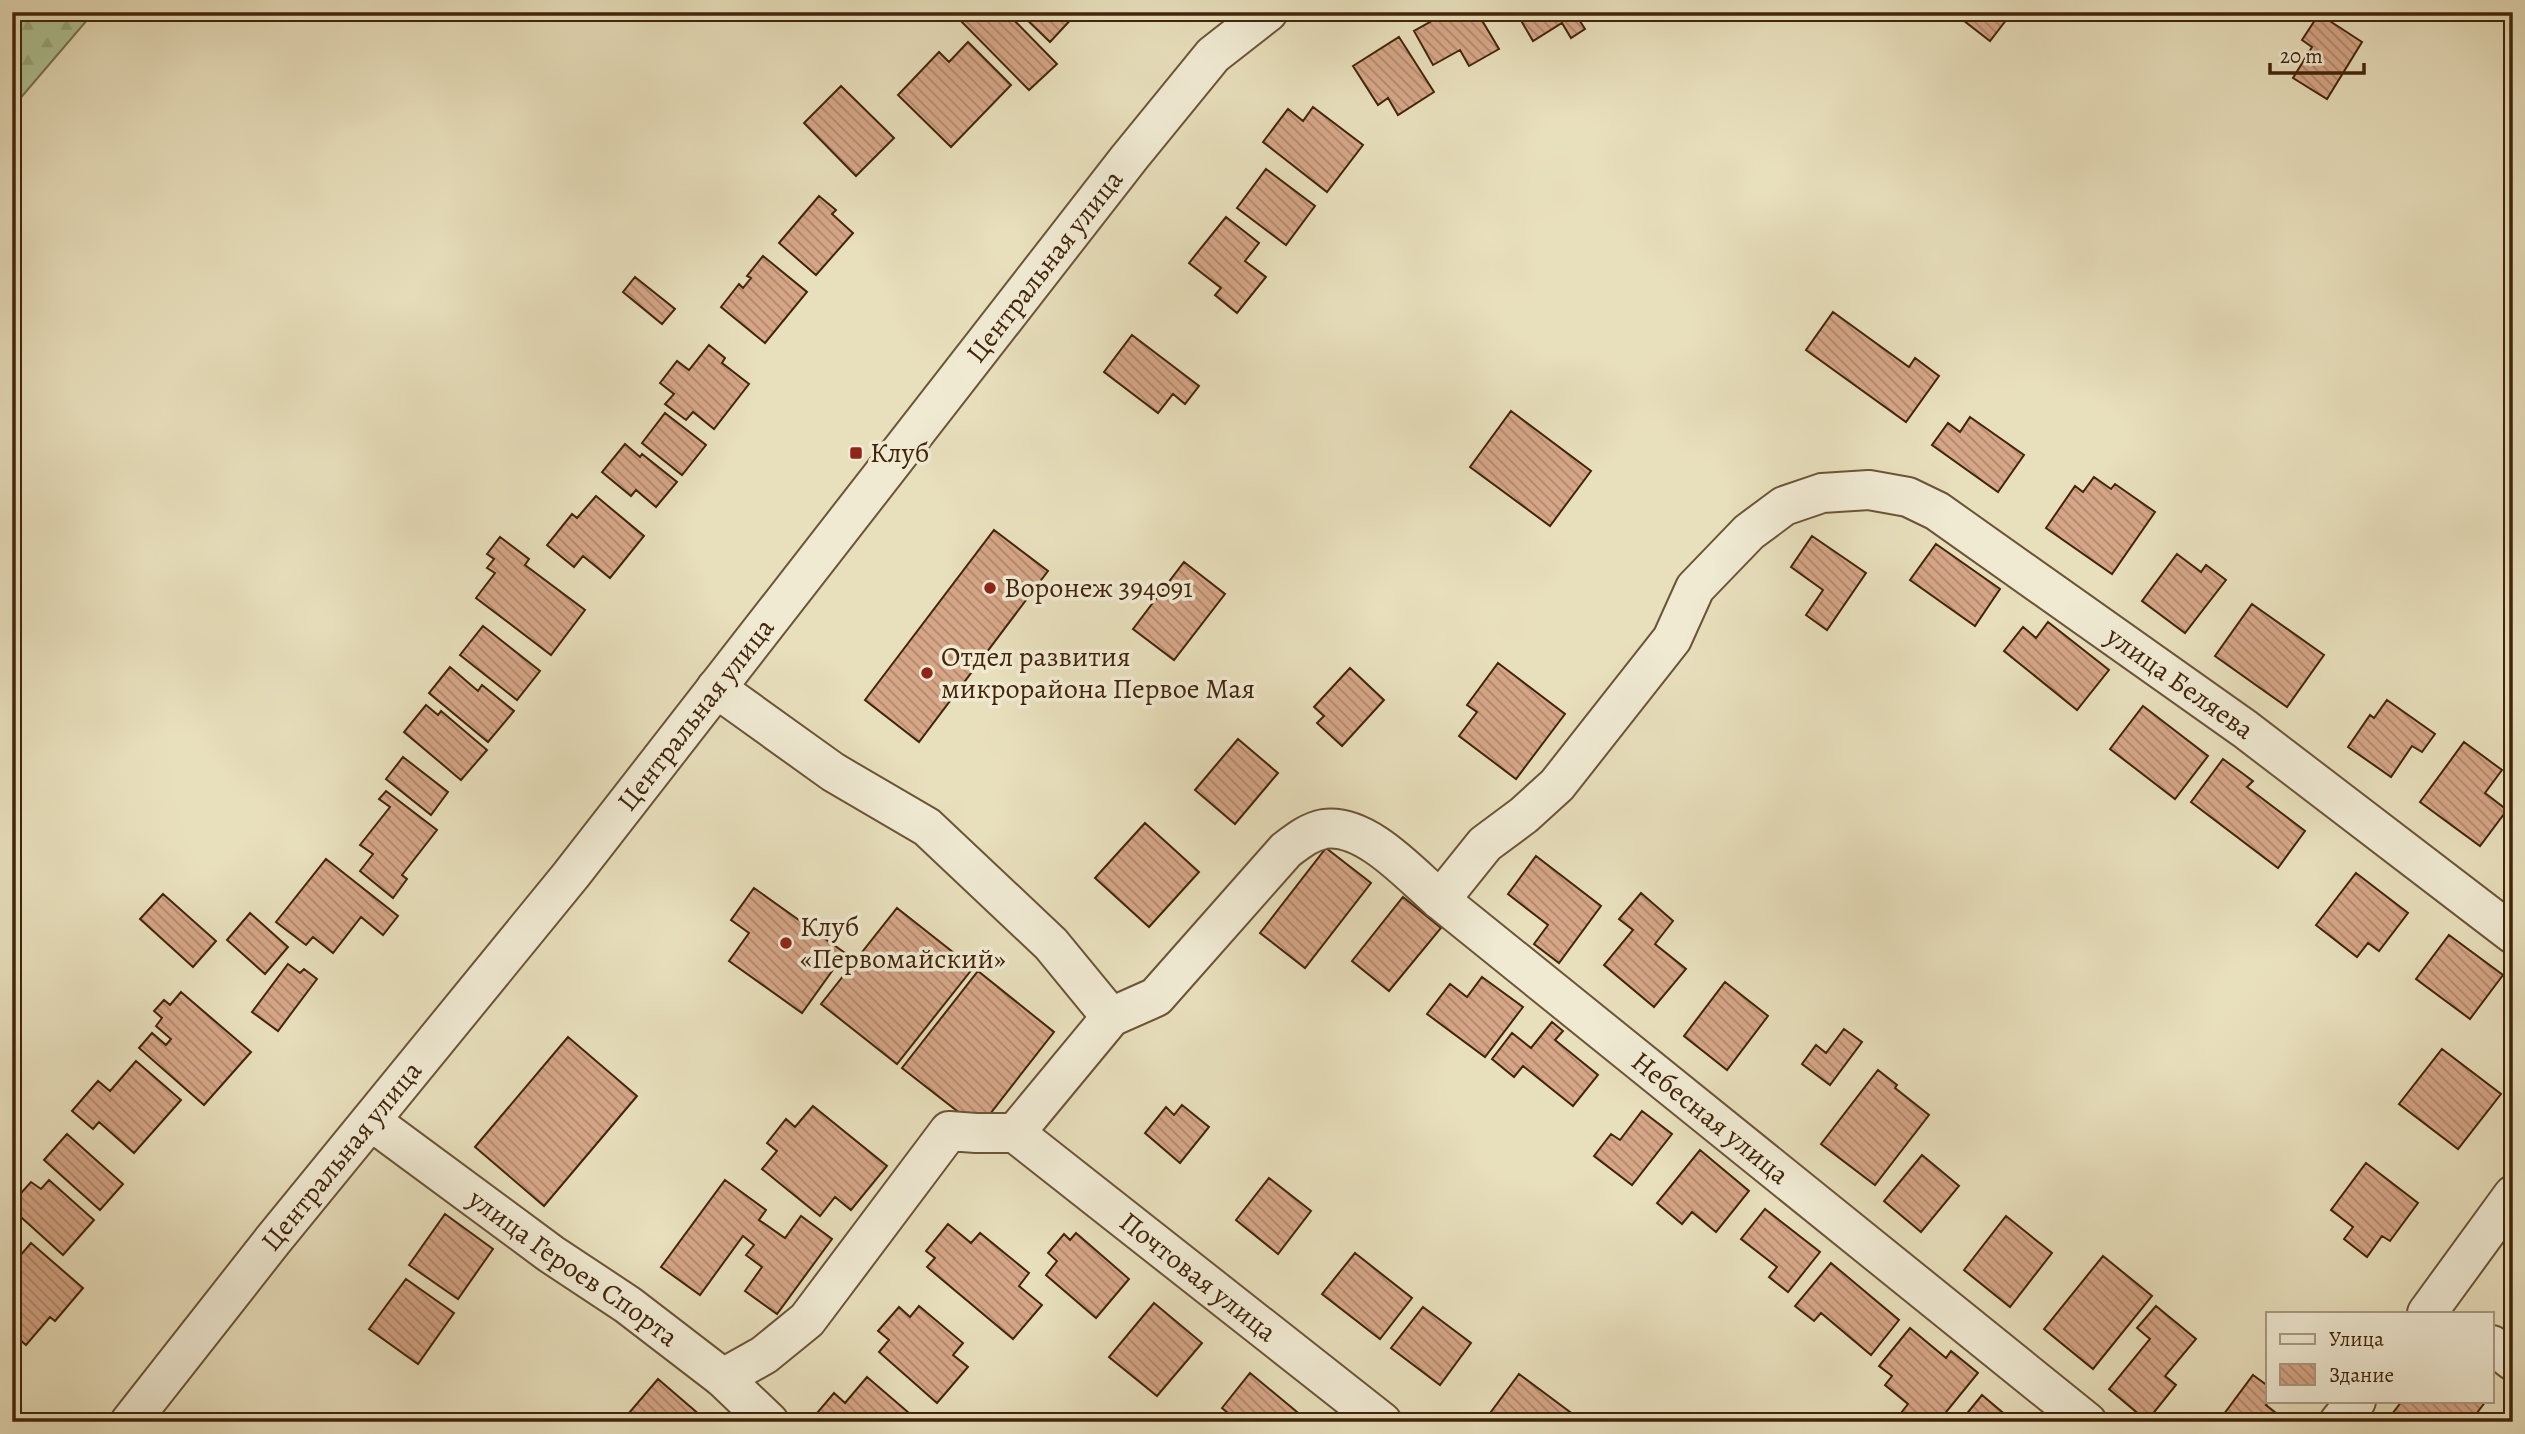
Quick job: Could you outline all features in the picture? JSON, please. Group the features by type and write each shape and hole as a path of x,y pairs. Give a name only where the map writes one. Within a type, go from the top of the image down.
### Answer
{"street":[{"name":"Центральная улица","path":"130,1422 248,1270 571,874 1129,158 1213,55 1268,12"},
{"name":"улица Беляева","path":"1440,900 1485,844 1524,816 1557,785 1672,639 1695,588 1749,532 1784,506 1822,493 1869,490 1908,496 1937,511 2245,729 2513,933"},
{"path":"716,688 833,772 927,827 1051,944 1111,1017 1015,1133 949,1131 807,1320 764,1355 723,1378"},
{"name":"Небесная улица","path":"1111,1017 1156,997 1286,850 1306,836 1325,829 1348,831 1372,842 1440,900 2087,1422"},
{"name":"улица Героев Спорта","path":"371,1121 551,1254 628,1305 723,1378 769,1422"},
{"name":"Почтовая улица","path":"1015,1133 1382,1422"},
{"path":"2437,1310 2513,1195"},
{"path":"2494,1347 2513,1361"},
{"path":"2339,1422 2355,1402"}],"green space":[{"path":"12,12 94,12 12,108"}],"building":[{"path":"952,12 1006,12 1057,64 1029,90"},
{"path":"1019,12 1074,12 1076,14 1050,42"},
{"path":"1448,12 1477,12 1499,49 1469,66 1460,50 1433,65 1414,31"},
{"path":"1516,12 1574,12 1585,29 1571,38 1562,23 1533,41"},
{"path":"1962,12 1999,12 2007,19 1990,41 1959,17"},
{"path":"2319,14 2362,42 2327,99 2293,78 2312,47 2302,40"},
{"path":"1399,37 1434,92 1398,115 1388,98 1378,105 1353,66"},
{"path":"968,42 1011,85 951,147 898,95 939,52 949,62"},
{"path":"841,86 894,138 856,176 804,123"},
{"path":"1313,107 1363,145 1327,192 1263,142 1288,109 1303,121"},
{"path":"1266,169 1315,206 1286,245 1237,208"},
{"path":"819,196 836,210 832,214 853,233 816,275 779,243"},
{"path":"1226,217 1259,243 1245,261 1266,277 1237,313 1215,295 1221,288 1189,263"},
{"path":"763,256 807,292 765,343 721,307 739,284 743,288 751,278 747,276"},
{"path":"635,277 675,309 662,324 623,292"},
{"path":"1833,312 1909,367 1915,358 1939,376 1906,422 1806,350"},
{"path":"1132,335 1199,386 1185,404 1173,394 1158,413 1104,372"},
{"path":"709,345 725,358 722,363 749,384 714,429 693,412 686,420 665,404 674,394 660,383 677,361 689,370"},
{"path":"1511,411 1591,471 1550,526 1470,467"},
{"path":"665,413 706,445 682,475 642,443"},
{"path":"1970,417 2024,455 1998,492 1932,445 1948,423 1960,432"},
{"path":"625,444 677,482 656,507 636,490 631,496 602,472"},
{"path":"2094,477 2111,489 2115,484 2155,512 2112,574 2046,528 2075,486 2083,492"},
{"path":"596,496 644,536 610,578 583,556 574,567 547,545 572,514 577,518"},
{"path":"994,530 1048,571 919,742 865,700"},
{"path":"1812,536 1866,573 1827,630 1806,615 1823,590 1791,567"},
{"path":"500,537 529,559 525,565 585,610 551,655 476,598 495,573 487,568 494,559 487,554"},
{"path":"1936,544 2000,589 1975,626 1910,580"},
{"path":"2177,554 2201,572 2206,565 2226,580 2185,633 2142,601"},
{"path":"1184,562 1225,594 1174,660 1133,629"},
{"path":"2252,604 2324,655 2287,707 2215,656"},
{"path":"2048,622 2109,670 2077,710 2004,651 2023,627 2036,638"},
{"path":"483,626 540,671 517,700 460,655"},
{"path":"1498,663 1565,714 1516,779 1459,736 1477,712 1467,705"},
{"path":"450,667 478,691 482,685 514,711 488,742 429,693"},
{"path":"1350,668 1384,700 1342,746 1317,723 1324,716 1314,707"},
{"path":"2387,700 2435,734 2422,752 2412,746 2391,777 2348,747 2370,715 2374,718"},
{"path":"426,705 438,715 441,711 487,750 461,780 404,732"},
{"path":"2143,706 2208,756 2175,799 2110,749"},
{"path":"1238,739 1278,773 1235,824 1195,790"},
{"path":"2464,742 2502,770 2485,793 2507,810 2480,846 2420,802"},
{"path":"403,757 448,792 431,815 386,779"},
{"path":"2223,759 2253,781 2247,787 2305,831 2278,868 2191,802"},
{"path":"386,791 437,830 402,875 407,879 393,898 360,871 373,854 360,845 390,807 379,799"},
{"path":"1145,823 1199,872 1149,927 1095,878"},
{"path":"1326,848 1371,883 1305,968 1260,933"},
{"path":"1536,856 1601,906 1559,963 1534,944 1548,925 1508,894"},
{"path":"326,859 398,916 383,935 361,917 333,953 313,937 306,945 276,922"},
{"path":"2356,873 2408,913 2379,951 2368,943 2357,957 2316,925"},
{"name":"Клуб «Первомайский»","path":"754,888 845,953 802,1013 729,961 749,933 731,920"},
{"path":"1641,893 1673,921 1655,944 1686,969 1654,1007 1604,965 1633,930 1619,919"},
{"path":"163,894 216,941 193,967 140,919"},
{"path":"1403,897 1441,928 1389,991 1352,961"},
{"path":"897,908 973,968 897,1064 821,1004"},
{"path":"250,913 288,947 265,974 227,940"},
{"path":"2449,935 2503,975 2470,1019 2416,979"},
{"path":"288,964 300,973 304,969 317,979 278,1031 252,1012"},
{"path":"978,971 1054,1032 979,1128 902,1068"},
{"path":"1482,977 1523,1007 1485,1057 1427,1014 1450,984 1467,997"},
{"path":"1725,982 1768,1016 1727,1070 1684,1036"},
{"path":"181,992 251,1052 204,1105 139,1048 152,1033 166,1045 171,1039 156,1026 162,1018 154,1011 164,1000 170,1005"},
{"path":"1552,1022 1563,1031 1555,1040 1598,1075 1573,1106 1523,1066 1514,1077 1492,1059 1512,1033 1531,1048"},
{"path":"1844,1029 1862,1042 1830,1085 1802,1064 1816,1045 1826,1053"},
{"path":"568,1037 637,1096 544,1206 475,1147"},
{"path":"2442,1049 2501,1094 2458,1149 2399,1104"},
{"path":"136,1061 181,1100 134,1153 99,1122 93,1129 72,1111 98,1081 110,1091"},
{"path":"1878,1070 1897,1085 1895,1088 1929,1115 1875,1185 1821,1144"},
{"path":"1182,1105 1209,1127 1180,1163 1145,1133 1166,1107 1174,1115"},
{"path":"813,1106 887,1166 851,1210 835,1197 820,1216 762,1169 777,1151 767,1143 786,1119 795,1127"},
{"path":"1642,1111 1672,1134 1632,1185 1594,1156 1611,1134 1620,1140"},
{"path":"67,1134 123,1184 100,1210 44,1160"},
{"path":"1700,1150 1749,1191 1716,1232 1692,1212 1682,1224 1657,1203"},
{"path":"1922,1155 1959,1186 1921,1232 1884,1201"},
{"path":"2366,1163 2418,1203 2390,1241 2382,1236 2367,1257 2344,1239 2353,1227 2331,1210"},
{"path":"1269,1178 1311,1211 1278,1254 1236,1220"},
{"path":"49,1180 94,1220 63,1255 12,1209 12,1203 31,1182 41,1189"},
{"path":"725,1180 766,1210 759,1220 785,1238 801,1216 832,1239 777,1314 745,1291 762,1267 746,1255 754,1245 743,1236 700,1295 661,1267"},
{"path":"1765,1209 1820,1252 1788,1292 1769,1277 1777,1267 1741,1239"},
{"path":"445,1214 493,1249 458,1299 409,1265"},
{"path":"2006,1216 2052,1253 2010,1307 1964,1270"},
{"path":"948,1224 971,1243 980,1233 1029,1273 1019,1286 1042,1305 1013,1339 927,1267 935,1258 926,1251"},
{"path":"1076,1233 1129,1279 1096,1318 1046,1275 1057,1261 1048,1253 1064,1234 1070,1240"},
{"path":"31,1243 83,1288 55,1321 50,1317 26,1345 12,1333 12,1265"},
{"path":"1355,1253 1412,1298 1380,1339 1322,1294"},
{"path":"2103,1256 2152,1296 2093,1369 2044,1329"},
{"path":"1831,1263 1899,1320 1871,1355 1821,1313 1814,1321 1795,1306"},
{"path":"406,1279 454,1313 418,1364 369,1329"},
{"path":"1154,1303 1202,1343 1157,1396 1109,1357"},
{"path":"919,1306 963,1343 953,1355 968,1367 937,1403 879,1352 889,1340 878,1331 899,1307 910,1317"},
{"path":"2156,1306 2196,1339 2165,1376 2176,1385 2147,1421 2109,1389 2150,1339 2137,1328"},
{"path":"1423,1307 1471,1343 1440,1385 1391,1348"},
{"path":"1910,1328 1946,1358 1951,1351 1978,1373 1938,1422 1894,1422 1908,1404 1885,1385 1892,1376 1879,1366"},
{"path":"1250,1373 1308,1421 1239,1422 1222,1408"},
{"path":"1519,1374 1574,1415 1569,1422 1485,1420"},
{"path":"2253,1375 2266,1385 2266,1402 2268,1402 2266,1405 2281,1417 2277,1422 2218,1422"},
{"path":"867,1377 916,1419 913,1422 828,1422 817,1413 834,1393 845,1403"},
{"path":"658,1379 708,1422 623,1420"},
{"path":"1982,1395 2014,1422 1960,1422"},
{"path":"2401,1402 2485,1402 2470,1422 2386,1422"}],"place":[{"name":"Клуб","path":"856,453"},
{"name":"Воронеж 394091","path":"990,588"},
{"name":"Отдел развития микрорайона Первое Мая","path":"927,673"},
{"name":"Клуб «Первомайский»","path":"786,943"}]}
